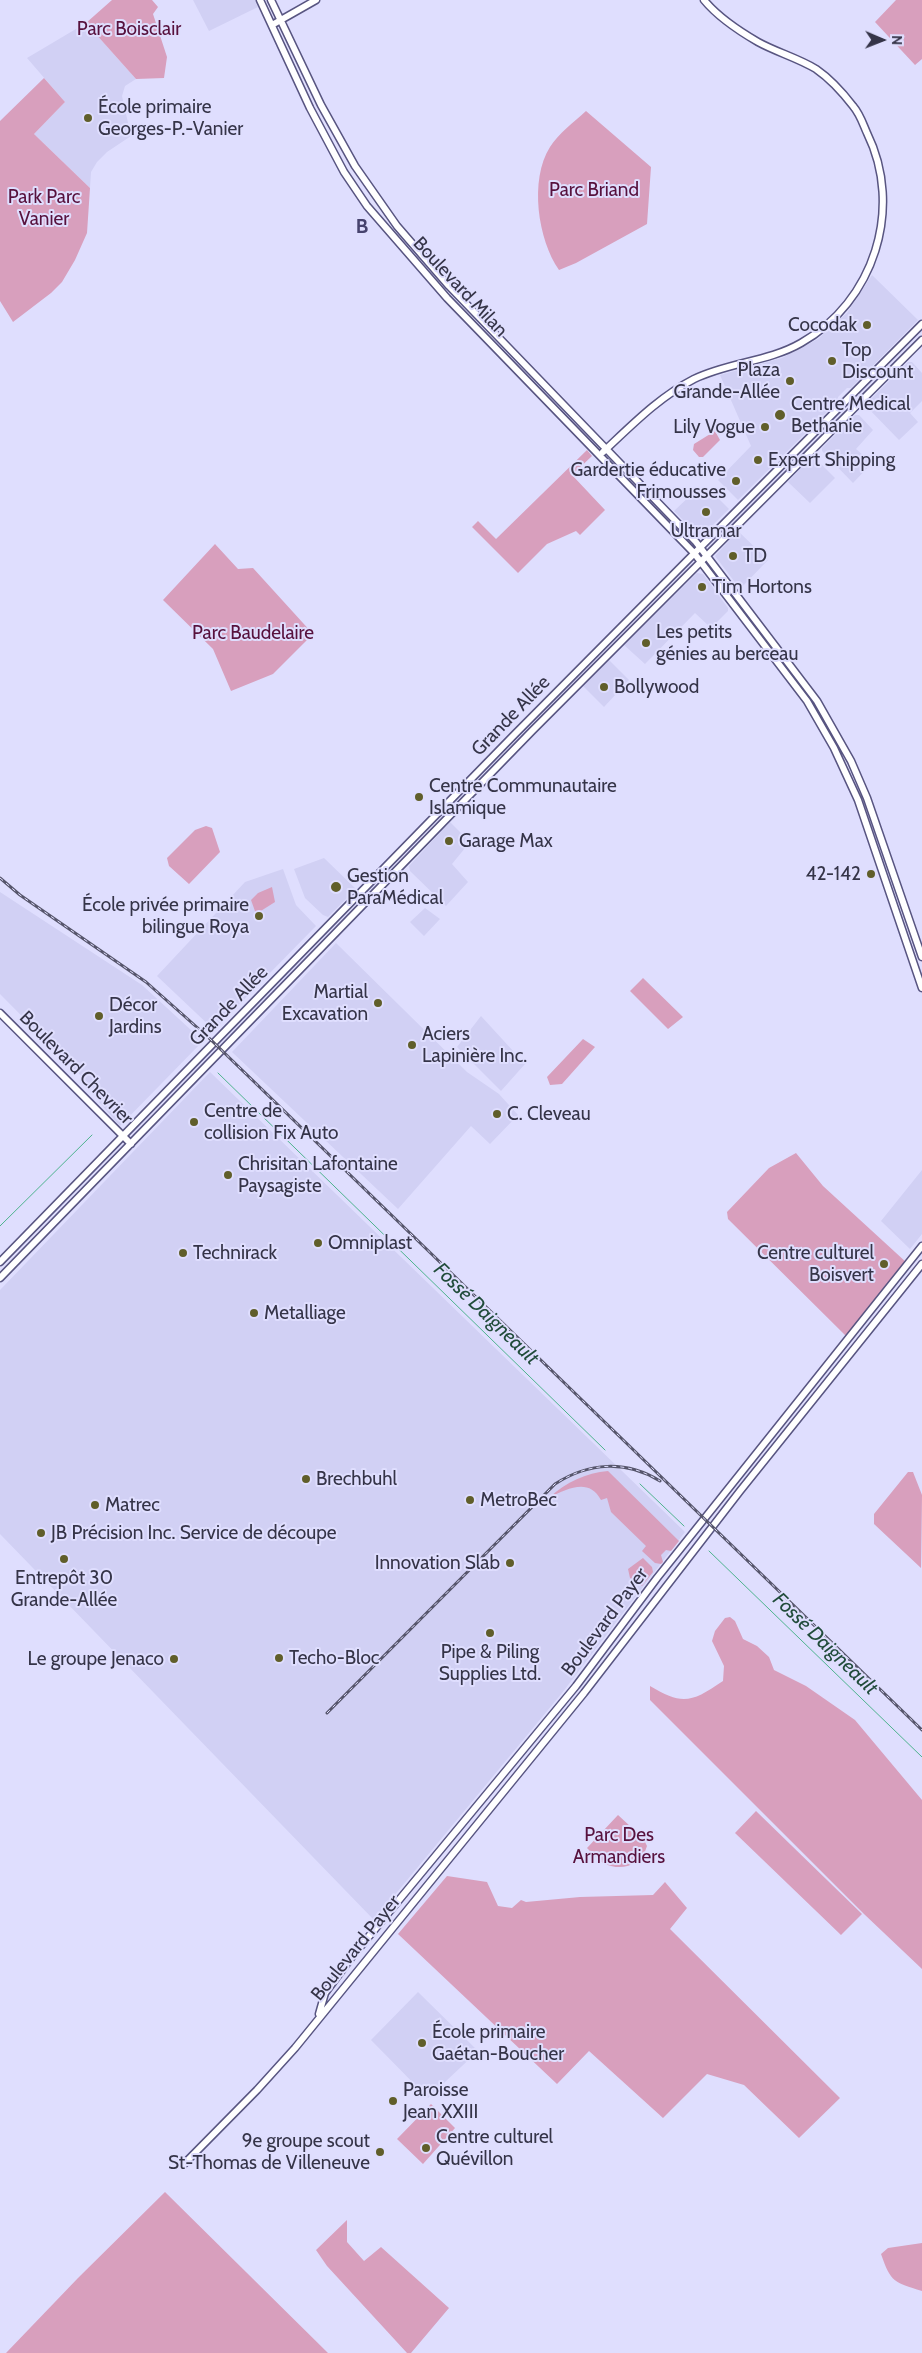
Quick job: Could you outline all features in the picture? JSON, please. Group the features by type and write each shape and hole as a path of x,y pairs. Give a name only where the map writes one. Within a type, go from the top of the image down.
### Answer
{"main road":[{"name":"Boulevard Milan","path":"260,0 310,108 344,172 367,206 447,298 694,553 795,685 834,748 858,800 922,988"},
{"name":"Boulevard Milan","path":"271,0 321,105 355,166 397,226 449,286 700,546 817,701 851,761 867,798 922,956"},
{"path":"272,24 316,0"},
{"path":"600,456 653,406 693,380 728,367 782,352 817,333 837,315 853,296 869,269 879,241 884,206 880,170 871,141 855,108 816,70 758,42 720,16 704,0"},
{"name":"Grande Allée","path":"0,1262 700,546 922,324"},
{"name":"Grande Allée","path":"0,1278 532,731 922,340"},
{"name":"Boulevard Chevrier","path":"0,1013 131,1144"},
{"name":"Boulevard Payer","path":"318,2018 325,1993 351,1958 576,1686 656,1578 922,1246"},
{"name":"Boulevard Payer","path":"183,2166 257,2090 318,2018 584,1693 747,1482 922,1264"},
{"path":"739,1475 747,1482"}],"shaded area":[{"path":"193,0 256,0 258,7 209,31"},
{"name":"École primaire Georges-P.-Vanier","path":"86,23 136,79 125,86 122,96 131,136 107,152 97,162 91,172 90,188 34,134 65,102 27,58"},
{"name":"Plaza Grande-Allée","path":"872,275 918,320 851,388 847,388 838,397 838,401 738,500 718,480 751,446 720,375 782,358 818,339 847,313"},
{"path":"908,362 912,362 922,373 922,401 910,413 918,422 899,440 865,405"},
{"path":"855,415 859,415 873,430 856,449 872,463 853,483 822,451 822,448"},
{"path":"811,458 815,458 835,478 810,503 788,482"},
{"path":"709,489 729,509 703,535 699,536 674,511 695,491 701,497"},
{"path":"738,531 768,560 740,589 715,556"},
{"path":"697,573 703,574 728,608 728,611 711,628 695,613 645,664 624,645"},
{"path":"609,660 629,680 604,707 583,686"},
{"path":"450,822 470,842 452,864 468,882 446,906 410,871 409,866"},
{"path":"324,858 356,889 328,917 323,915 305,898 294,869"},
{"path":"283,869 296,905 316,926 214,1030 157,976 245,882"},
{"name":"Décor Jardins","path":"0,892 142,985 203,1041 120,1126 99,1102 102,1097 0,994"},
{"path":"425,908 440,919 424,936 410,922"},
{"path":"336,943 467,1072 499,1094 518,1115 490,1144 471,1126 398,1209 232,1052"},
{"path":"481,1016 525,1064 501,1091 457,1047"},
{"path":"210,1072 685,1532 562,1693 374,1920 0,1534 0,1290"},
{"path":"922,1170 922,1234 910,1249 881,1221"},
{"name":"École primaire Gaétan-Boucher","path":"418,1992 478,2051 428,2098 371,2040"}],"green space":[{"name":"Parc Boisclair","path":"112,0 152,0 158,7 153,14 167,57 164,78 136,79 86,23"},
{"path":"896,0 922,0 922,59 915,65 875,22"},
{"name":"Park Parc Vanier","path":"44,78 65,102 34,134 90,188 87,233 75,260 62,282 51,293 13,322 0,301 0,121"},
{"name":"Parc Briand","path":"586,111 651,167 647,224 576,263 559,270 546,243 541,227 538,193 540,176 543,161 553,142"},
{"path":"715,431 720,440 703,457 699,457 693,450 694,444"},
{"path":"587,450 592,456 572,475 605,510 580,535 576,531 547,544 518,573 472,527 478,521 496,539"},
{"name":"Parc Baudelaire","path":"215,544 238,569 253,568 313,634 273,674 231,691 213,649 163,600"},
{"path":"206,826 212,828 220,852 189,884 169,866 167,858 195,830"},
{"path":"272,887 275,902 256,914 251,900 258,893"},
{"path":"643,978 683,1017 668,1029 630,991"},
{"path":"583,1039 595,1047 562,1084 550,1085 547,1077"},
{"path":"796,1153 823,1186 907,1263 846,1336 728,1219 727,1212 769,1168"},
{"path":"608,1471 679,1541 671,1551 666,1550 661,1555 663,1562 661,1564 655,1563 642,1551 646,1546 611,1512 607,1498 601,1500 596,1493 584,1487 570,1488 550,1497 577,1479"},
{"path":"908,1472 913,1472 922,1495 921,1568 874,1524 874,1514"},
{"path":"643,1558 652,1567 653,1572 642,1586 630,1578 628,1569"},
{"path":"730,1617 735,1621 743,1639 757,1646 769,1657 774,1670 806,1686 855,1720 922,1800 922,1969 864,1914 650,1700 650,1686 671,1697 687,1699 703,1693 723,1681 724,1666 712,1641 715,1631 725,1618"},
{"path":"756,1811 862,1914 841,1935 735,1833"},
{"name":"Parc Des Armandiers","path":"618,1815 643,1838 647,1846 641,1858 625,1867 603,1863 587,1848"},
{"path":"447,1876 487,1882 498,1906 512,1908 521,1900 526,1902 580,1897 653,1895 665,1882 687,1908 670,1929 840,2098 799,2138 744,2085 707,2074 663,2118 589,2051 557,2084 398,1934"},
{"path":"431,2104 455,2128 423,2164 397,2139"},
{"path":"165,2192 328,2353 6,2353"},
{"path":"347,2220 347,2242 364,2261 381,2247 449,2308 411,2353 407,2353 327,2266 316,2250"},
{"path":"922,2243 922,2291 905,2286 895,2280 888,2271 881,2254 888,2248"}],"waterway":[{"name":"Fossé Daigneault","path":"218,1073 605,1450"},
{"name":"Fossé Daigneault","path":"0,1226 92,1135"},
{"name":"Fossé Daigneault","path":"640,1484 684,1526"},
{"name":"Fossé Daigneault","path":"709,1551 922,1757"}],"railway":[{"path":"0,878 20,895 146,982 209,1038 922,1730"},
{"path":"327,1713 555,1484 581,1471 608,1466 634,1470 660,1481"}],"place":[{"name":"École primaire Georges-P.-Vanier","path":"88,118"},
{"name":"Cocodak","path":"867,325"},
{"name":"Top Discount","path":"832,361"},
{"name":"Plaza Grande-Allée","path":"790,381"},
{"name":"Centre Medical Bethanie","path":"780,415"},
{"name":"Lily Vogue","path":"765,427"},
{"name":"Expert Shipping","path":"758,460"},
{"name":"Gardertie éducative Frimousses","path":"736,481"},
{"name":"Ultramar","path":"706,512"},
{"name":"TD","path":"733,556"},
{"name":"Tim Hortons","path":"702,587"},
{"name":"Les petits génies au berceau","path":"646,643"},
{"name":"Bollywood","path":"604,687"},
{"name":"Centre Communautaire Islamique","path":"419,797"},
{"name":"Garage Max","path":"449,841"},
{"name":"42-142","path":"871,874"},
{"name":"Gestion ParaMédical","path":"336,887"},
{"name":"École privée primaire bilingue Roya","path":"259,916"},
{"name":"Martial Excavation","path":"378,1003"},
{"name":"Décor Jardins","path":"99,1016"},
{"name":"Aciers Lapinière Inc.","path":"412,1045"},
{"name":"C. Cleveau","path":"497,1114"},
{"name":"Centre de collision Fix Auto","path":"194,1122"},
{"name":"Chrisitan Lafontaine Paysagiste","path":"228,1175"},
{"name":"Omniplast","path":"318,1243"},
{"name":"Technirack","path":"183,1253"},
{"name":"Centre culturel Boisvert","path":"884,1264"},
{"name":"Metalliage","path":"254,1313"},
{"name":"Brechbuhl","path":"306,1479"},
{"name":"MetroBec","path":"470,1500"},
{"name":"Matrec","path":"95,1505"},
{"name":"JB Précision Inc. Service de découpe","path":"41,1533"},
{"name":"Entrepôt 30 Grande-Allée","path":"64,1559"},
{"name":"Innovation Slab","path":"510,1563"},
{"name":"Pipe & Piling Supplies Ltd.","path":"490,1633"},
{"name":"Techo-Bloc","path":"279,1658"},
{"name":"Le groupe Jenaco","path":"174,1659"},
{"name":"École primaire Gaétan-Boucher","path":"422,2043"},
{"name":"Paroisse Jean XXIII","path":"393,2101"},
{"name":"Centre culturel Quévillon","path":"426,2148"},
{"name":"9e groupe scout St-Thomas de Villeneuve","path":"380,2152"}],"district":[{"name":"B","path":"362,227"}]}
